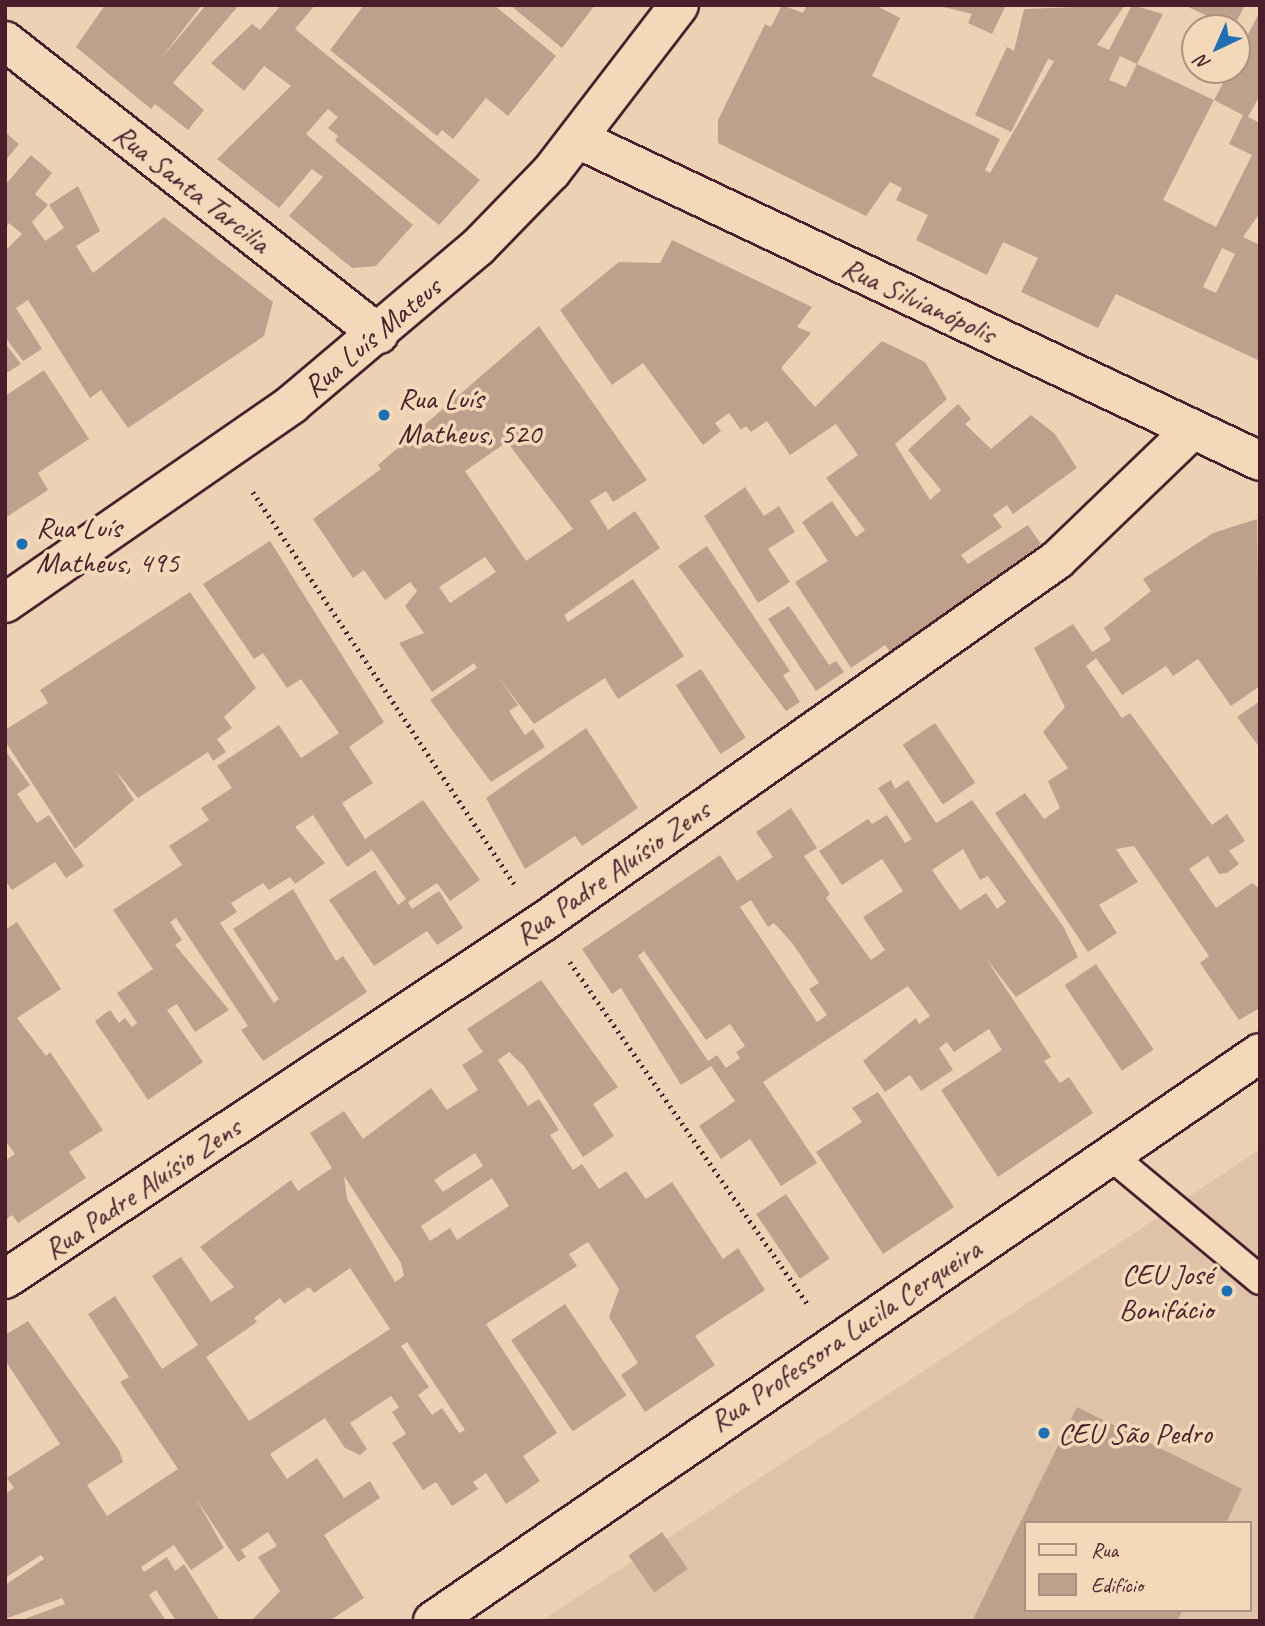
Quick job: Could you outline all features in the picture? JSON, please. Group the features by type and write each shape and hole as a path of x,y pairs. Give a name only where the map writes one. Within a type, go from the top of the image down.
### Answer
{"street":[{"name":"Rua Luís Mateus","path":"5,603 292,404 379,334 478,247 578,139 679,5"},
{"name":"Rua Santa Tarcilia","path":"5,41 379,334"},
{"name":"Rua Silvianópolis","path":"578,139 1260,461"},
{"name":"Rua Padre Aluísio Zens","path":"5,1279 542,922 1057,560 1192,430"},
{"name":"Rua Professora Lucila Cerqueira","path":"433,1621 1110,1154 1260,1054"}],"lane":[{"path":"1110,1154 1260,1280"}],"shaded area":[{"name":"CEU São Pedro","path":"1260,1149 1260,1621 541,1621 1127,1238"}],"building":[{"path":"105,5 202,5 159,61 206,5 239,5 173,83 204,110 188,130 155,104 151,109 76,47"},
{"path":"281,5 315,5 295,29 480,180 439,225 335,141 338,136 328,128 338,117 328,109 306,134 413,225 376,266 352,268 289,216 323,177 312,169 279,208 217,159 291,86 264,66 244,91 211,63 252,24 260,30"},
{"path":"364,5 494,5 556,56 508,116 486,98 453,139 442,130 437,136 330,50"},
{"path":"510,5 595,5 562,48"},
{"path":"782,5 803,13 807,5 875,5 900,18 872,76 1000,139 985,170 990,173 1054,61 1048,59 1011,132 975,115 1007,47 1014,51 1024,9 1125,5 1097,45 1109,50 1132,5 1163,14 1137,64 1214,100 1223,84 1251,84 1251,29 1260,11 1260,95 1248,117 1260,123 1260,213 1243,237 1260,245 1260,361 1116,294 1098,328 1021,292 1038,258 1003,242 987,275 916,240 928,215 896,200 902,188 890,182 866,216 718,143 718,120 765,24 771,27","holes":["1120,56 1137,64 1126,87 1109,80","1214,100 1243,115 1229,144 1252,155 1216,227 1163,200","1222,248 1235,254 1216,293 1203,287"]},
{"path":"935,5 1006,5 992,34 968,23 972,14"},
{"path":"1184,5 1245,5 1240,14 1203,14"},
{"path":"5,132 19,144 5,161"},
{"path":"31,155 52,173 35,194 48,205 32,222 45,241 64,228 49,205 78,186 100,231 76,246 93,273 164,217 273,302 264,336 128,428 101,390 90,398 28,300 16,308 42,349 23,361 5,337 5,251 22,234 9,223 5,228 5,185"},
{"path":"672,240 812,307 797,327 811,333 781,368 815,407 882,341 925,362 947,399 895,444 930,500 941,490 908,450 958,404 971,419 965,424 991,449 1031,415 1055,434 1077,468 1013,514 1007,505 993,515 1002,527 961,555 968,564 1028,525 1041,544 890,652 885,645 851,668 795,582 828,561 802,522 832,501 856,537 865,530 826,478 858,455 836,424 790,455 767,421 751,432 746,426 741,430 729,413 715,423 721,431 703,445 643,363 612,385 560,310 619,262 660,263"},
{"path":"539,326 647,480 613,502 606,491 590,501 608,530 635,511 660,548 564,615 568,622 633,579 684,656 618,699 605,678 534,724 496,674 518,705 509,711 525,735 533,729 545,747 491,782 430,700 477,668 474,663 432,692 399,643 424,633 405,606 417,591 410,582 385,600 364,570 353,578 313,519 381,469 378,465","holes":["507,442 573,529 526,561 465,471","485,557 496,572 450,603 439,587"]},
{"path":"5,343 21,364 5,374"},
{"path":"44,370 89,439 38,473 48,490 5,518 5,396"},
{"path":"745,487 764,516 779,506 795,532 768,549 790,582 758,603 704,516"},
{"path":"1257,519 1260,686 1231,706 1198,659 1173,676 1166,666 1122,695 1096,658 1086,666 1122,718 1130,713 1212,825 1227,814 1245,841 1229,851 1239,864 1227,873 1219,874 1208,856 1189,869 1216,908 1252,883 1260,889 1260,1008 1239,1020 1200,963 1209,956 1134,846 1116,849 1138,882 1099,905 1117,933 1088,952 995,813 1025,793 1044,819 1060,808 1048,781 1068,768 1043,732 1065,707 1034,648 1073,624 1092,652 1111,640 1104,628 1151,591 1143,579 1213,533"},
{"path":"270,541 384,722 349,747 373,783 342,803 365,839 423,800 480,880 450,901 437,883 408,902 412,909 439,891 463,928 437,945 427,931 374,966 329,900 375,870 398,905 406,899 372,850 347,867 313,815 295,827 325,863 295,884 290,877 269,890 263,883 231,903 237,912 220,923 274,1003 279,999 233,929 293,889 336,961 343,956 367,992 263,1061 241,1030 248,1026 176,918 170,922 182,940 175,945 229,1010 195,1032 177,1004 167,1010 203,1062 148,1100 95,1021 110,1010 119,1023 125,1018 132,1027 137,1023 117,993 153,969 113,910 182,865 169,846 209,820 201,808 232,788 217,766 279,725 301,758 339,733 301,679 287,688 263,653 254,659 203,584"},
{"path":"707,546 790,671 783,675 800,702 786,711 678,566"},
{"path":"190,592 256,688 224,717 232,728 217,739 226,752 213,761 208,752 138,798 115,770 134,800 75,849 5,741 5,730 48,703 40,690"},
{"path":"789,606 829,665 836,661 844,672 816,691 768,619"},
{"path":"701,669 746,738 721,754 676,685"},
{"path":"1260,701 1260,748 1237,717"},
{"path":"935,723 975,783 943,804 903,745"},
{"path":"586,728 638,808 582,846 575,836 525,869 486,798"},
{"path":"5,750 30,785 17,794 37,823 49,815 84,866 66,878 55,862 12,890 5,880"},
{"path":"891,780 895,789 908,780 936,823 972,800 1063,926 1078,957 1016,997 985,957 1051,1057 1044,1061 1060,1083 1069,1077 1093,1113 998,1177 941,1090 1002,1050 989,1029 954,1052 947,1042 939,1048 953,1070 921,1091 910,1075 885,1092 863,1061 916,1018 919,1024 930,1016 908,986 763,1082 817,1163 781,1186 750,1139 721,1159 699,1126 735,1101 711,1066 681,1085 621,988 612,994 582,949 720,855 737,881 773,857 756,832 791,808 817,848 804,856 830,894 826,898 871,960 885,950 863,917 903,891 882,859 842,885 819,851 868,819 872,824 887,815 905,843 912,839 878,788","holes":["963,849 980,880 988,876 1006,902 997,909 986,893 960,910 932,870","751,900 768,927 774,923 793,944 819,983 809,989 827,1015 817,1022 740,907","644,951 706,1040 730,1024 745,1046 736,1052 740,1058 726,1068 717,1055 708,1061 638,956"]},
{"path":"17,922 61,989 17,1018 46,1056 50,1052 103,1130 69,1152 86,1178 18,1223 12,1215 5,1220 5,1161 15,1154 5,1140 5,930"},
{"path":"1096,964 1154,1049 1122,1071 1064,985"},
{"path":"541,980 618,1087 593,1104 614,1136 583,1157 524,1066 509,1052 498,1060 528,1106 539,1099 559,1130 550,1135 573,1170 582,1164 599,1189 626,1171 646,1199 672,1182 723,1259 738,1248 765,1290 695,1336 715,1365 645,1412 621,1375 638,1363 609,1317 619,1289 588,1242 569,1254 577,1266 486,1324 557,1433 523,1456 540,1481 506,1504 486,1473 473,1482 478,1489 452,1506 436,1482 423,1490 392,1443 406,1434 392,1412 399,1407 391,1396 350,1423 367,1449 360,1455 345,1448 325,1418 270,1454 287,1479 317,1458 344,1498 370,1481 380,1498 324,1535 364,1598 329,1621 251,1621 280,1591 258,1557 277,1546 268,1532 241,1550 246,1557 238,1562 195,1497 224,1548 191,1570 174,1545 141,1567 144,1572 167,1557 175,1571 184,1564 220,1621 176,1621 156,1590 149,1595 166,1621 19,1621 65,1604 62,1598 5,1619 5,1585 44,1559 41,1555 5,1578 5,1494 14,1488 7,1478 60,1444 5,1360 5,1335 28,1321 119,1450 123,1462 87,1485 107,1516 178,1469 120,1382 129,1377 88,1314 115,1296 162,1369 198,1345 152,1276 181,1257 211,1302 234,1287 200,1247 291,1180 298,1191 332,1168 310,1133 344,1111 363,1139 431,1088 447,1110 478,1090 462,1065 483,1052 467,1029","holes":["475,1153 483,1166 443,1192 434,1180","344,1176 401,1263 404,1276 395,1282 347,1199","492,1178 509,1206 457,1240 450,1228 430,1241 421,1226","350,1268 390,1329 249,1421 206,1357 257,1322 254,1318 280,1298 284,1304 309,1287 314,1293","407,1342 465,1430 459,1433 442,1408 432,1415 418,1395 429,1387 401,1346"]},
{"path":"878,1092 954,1207 883,1254 816,1152 862,1122 852,1108"},
{"path":"786,1194 830,1259 800,1279 756,1214"},
{"path":"565,1304 627,1395 573,1432 511,1340"},
{"path":"1077,1407 1242,1489 1227,1521 1024,1521 1024,1612 1182,1612 1177,1621 972,1621"},
{"path":"662,1532 688,1569 654,1592 628,1556"}],"place":[{"name":"Rua Luís Matheus, 520","path":"384,415"},
{"name":"Rua Luís Matheus, 495","path":"22,544"},
{"name":"CEU José Bonifácio","path":"1227,1291"},
{"name":"CEU São Pedro","path":"1044,1433"}]}
